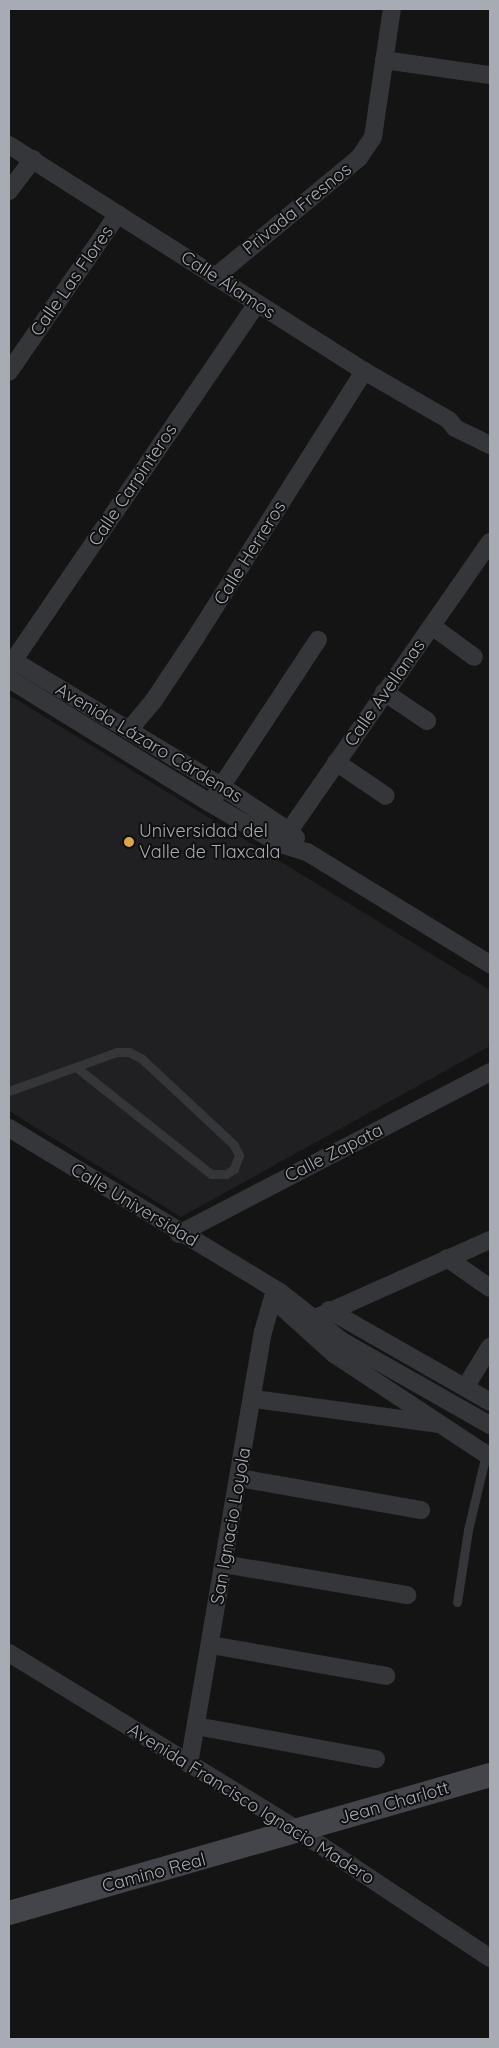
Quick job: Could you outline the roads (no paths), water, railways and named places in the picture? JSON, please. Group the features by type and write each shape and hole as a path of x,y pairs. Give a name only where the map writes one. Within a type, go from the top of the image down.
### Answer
{"street":[{"path":"392,9 384,60 490,75"},
{"name":"Privada Fresnos","path":"215,277 359,158 373,137 384,60"},
{"name":"Calle Álamos","path":"9,145 364,371 449,420 455,428 484,441"},
{"path":"9,191 33,159"},
{"name":"Calle Las Flores","path":"9,372 118,214"},
{"name":"Calle Carpinteros","path":"10,662 257,304"},
{"name":"Calle Herreros","path":"130,730 154,700 196,638 364,371"},
{"name":"Calle Avellanas","path":"285,837 384,692 432,626 485,561 490,542"},
{"path":"432,626 474,657"},
{"path":"210,803 318,640"},
{"name":"Avenida Lázaro Cárdenas","path":"10,662 130,730 222,786 285,837 307,852 490,964"},
{"name":"Avenida Lázaro Cárdenas","path":"9,680 210,803 285,837"},
{"path":"384,692 427,722"},
{"path":"336,762 386,796"},
{"name":"Calle Zapata","path":"178,1234 490,1072"},
{"name":"Calle Universidad","path":"9,1128 178,1234 259,1281 305,1321 334,1354 444,1425 488,1456"},
{"path":"305,1321 490,1240"},
{"path":"447,1258 490,1288"},
{"name":"San Ignacio Loyola","path":"188,1764 211,1645 238,1478 254,1399 263,1332 276,1295"},
{"path":"329,1310 466,1386 490,1402"},
{"name":"Calle Universidad","path":"305,1321 468,1410 490,1424"},
{"path":"466,1386 490,1348"},
{"path":"254,1399 444,1425 468,1410"},
{"path":"238,1478 421,1510"},
{"path":"223,1564 407,1595"},
{"path":"211,1645 386,1676"},
{"name":"Avenida Francisco Ignacio Madero","path":"9,1653 299,1831 490,1958"},
{"path":"196,1726 376,1760"},
{"name":"Jean Charlott","path":"299,1831 490,1775"},
{"name":"Camino Real","path":"9,1913 299,1831"}],"lane":[{"path":"9,1091 117,1052 129,1052 142,1059 233,1144 239,1154 234,1169 226,1174 212,1174 76,1067"},
{"path":"457,1602 468,1530 488,1456"}],"place":[{"name":"Universidad del Valle de Tlaxcala","path":"129,842"}]}
